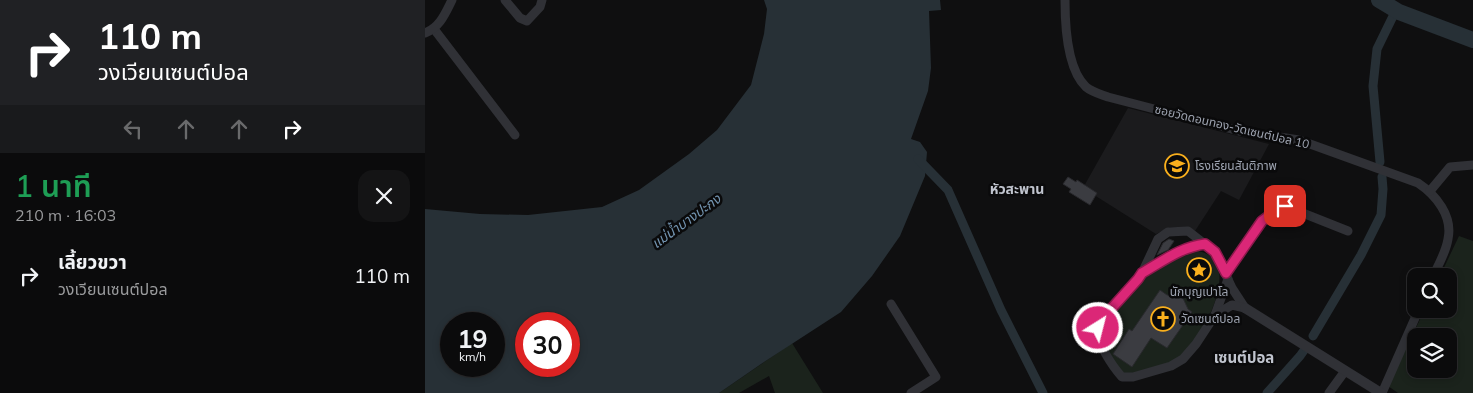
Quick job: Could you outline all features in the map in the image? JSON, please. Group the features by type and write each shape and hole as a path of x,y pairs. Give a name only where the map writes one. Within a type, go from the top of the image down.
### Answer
{"street":[{"path":"452,0 442,19 429,31 515,135"},
{"path":"505,0 520,18 527,21 540,8 542,0"},
{"name":"ซอยวัดดอนทอง-วัดเซนต์ปอล 10","path":"1065,0 1069,43 1073,62 1080,79 1096,93 1239,131 1299,140 1418,183 1430,191 1443,209 1449,226 1446,248 1437,268"},
{"path":"1430,191 1450,167 1473,165"},
{"path":"1245,308 1232,288 1227,276 1215,252 1188,231 1168,232 1159,239 1138,279 1103,318 1098,328 1099,338 1106,354 1122,377 1141,375 1171,366 1183,360 1215,315 1227,276 1262,221 1285,206 1348,231"},
{"path":"1142,273 1179,251 1205,244"},
{"path":"891,304 936,377 911,393"},
{"path":"1215,315 1231,305 1245,308 1381,393 1415,318"},
{"path":"1329,393 1345,371"}],"shaded area":[{"name":"โรงเรียนสันติภาพ","path":"1128,108 1269,144 1239,200 1221,191 1195,231 1182,227 1170,227 1156,234 1083,188"},
{"path":"1459,236 1473,241 1473,393 1398,393 1388,386 1407,346 1407,378 1457,378 1457,328 1416,328 1421,318 1457,318 1457,268 1444,268"},
{"path":"1194,250 1205,253 1214,260 1218,268 1219,278 1211,313 1200,334 1193,344 1173,362 1149,370 1125,374 1117,366 1108,350 1103,334 1106,321 1140,281 1178,255"},
{"path":"792,343 823,393 775,393 769,376 739,393 719,393"}],"water":[{"name":"แม่น้ำบางปะกง","path":"764,0 940,0 941,10 929,11 931,68 928,91 911,139 920,142 927,152 925,176 900,236 872,276 841,312 719,393 425,393 425,209 480,214 528,215 602,207 639,190 689,154 717,130 751,85 764,34 767,9"}],"building":[{"path":"1068,177 1076,182 1077,180 1097,193 1090,205 1069,192 1071,189 1063,184"},
{"path":"1169,239 1174,241 1168,250 1157,255 1163,243"},
{"name":"วัดเซนต์ปอล","path":"1160,290 1167,295 1182,296 1188,309 1192,312 1167,348 1151,338 1132,367 1113,354 1129,329 1132,331"}],"waterway":[{"path":"1379,0 1399,12 1473,40"},
{"path":"1380,162 1373,86 1377,49 1396,10"},
{"path":"918,159 948,190 1001,310 1043,393"},
{"path":"1313,336 1361,255 1381,215 1382,177"},
{"path":"1267,393 1305,349"}],"place":[{"name":"โรงเรียนสันติภาพ","path":"1177,166"},
{"name":"นักบุญเปาโล","path":"1199,270"},
{"name":"วัดเซนต์ปอล","path":"1163,319"}],"district":[{"name":"หัวสะพาน","path":"1017,189"},
{"name":"เซนต์ปอล","path":"1244,358"}],"route":[{"path":"1098,328 1103,318 1142,273 1179,251 1205,244 1215,252 1226,273 1262,221 1285,206"}]}
